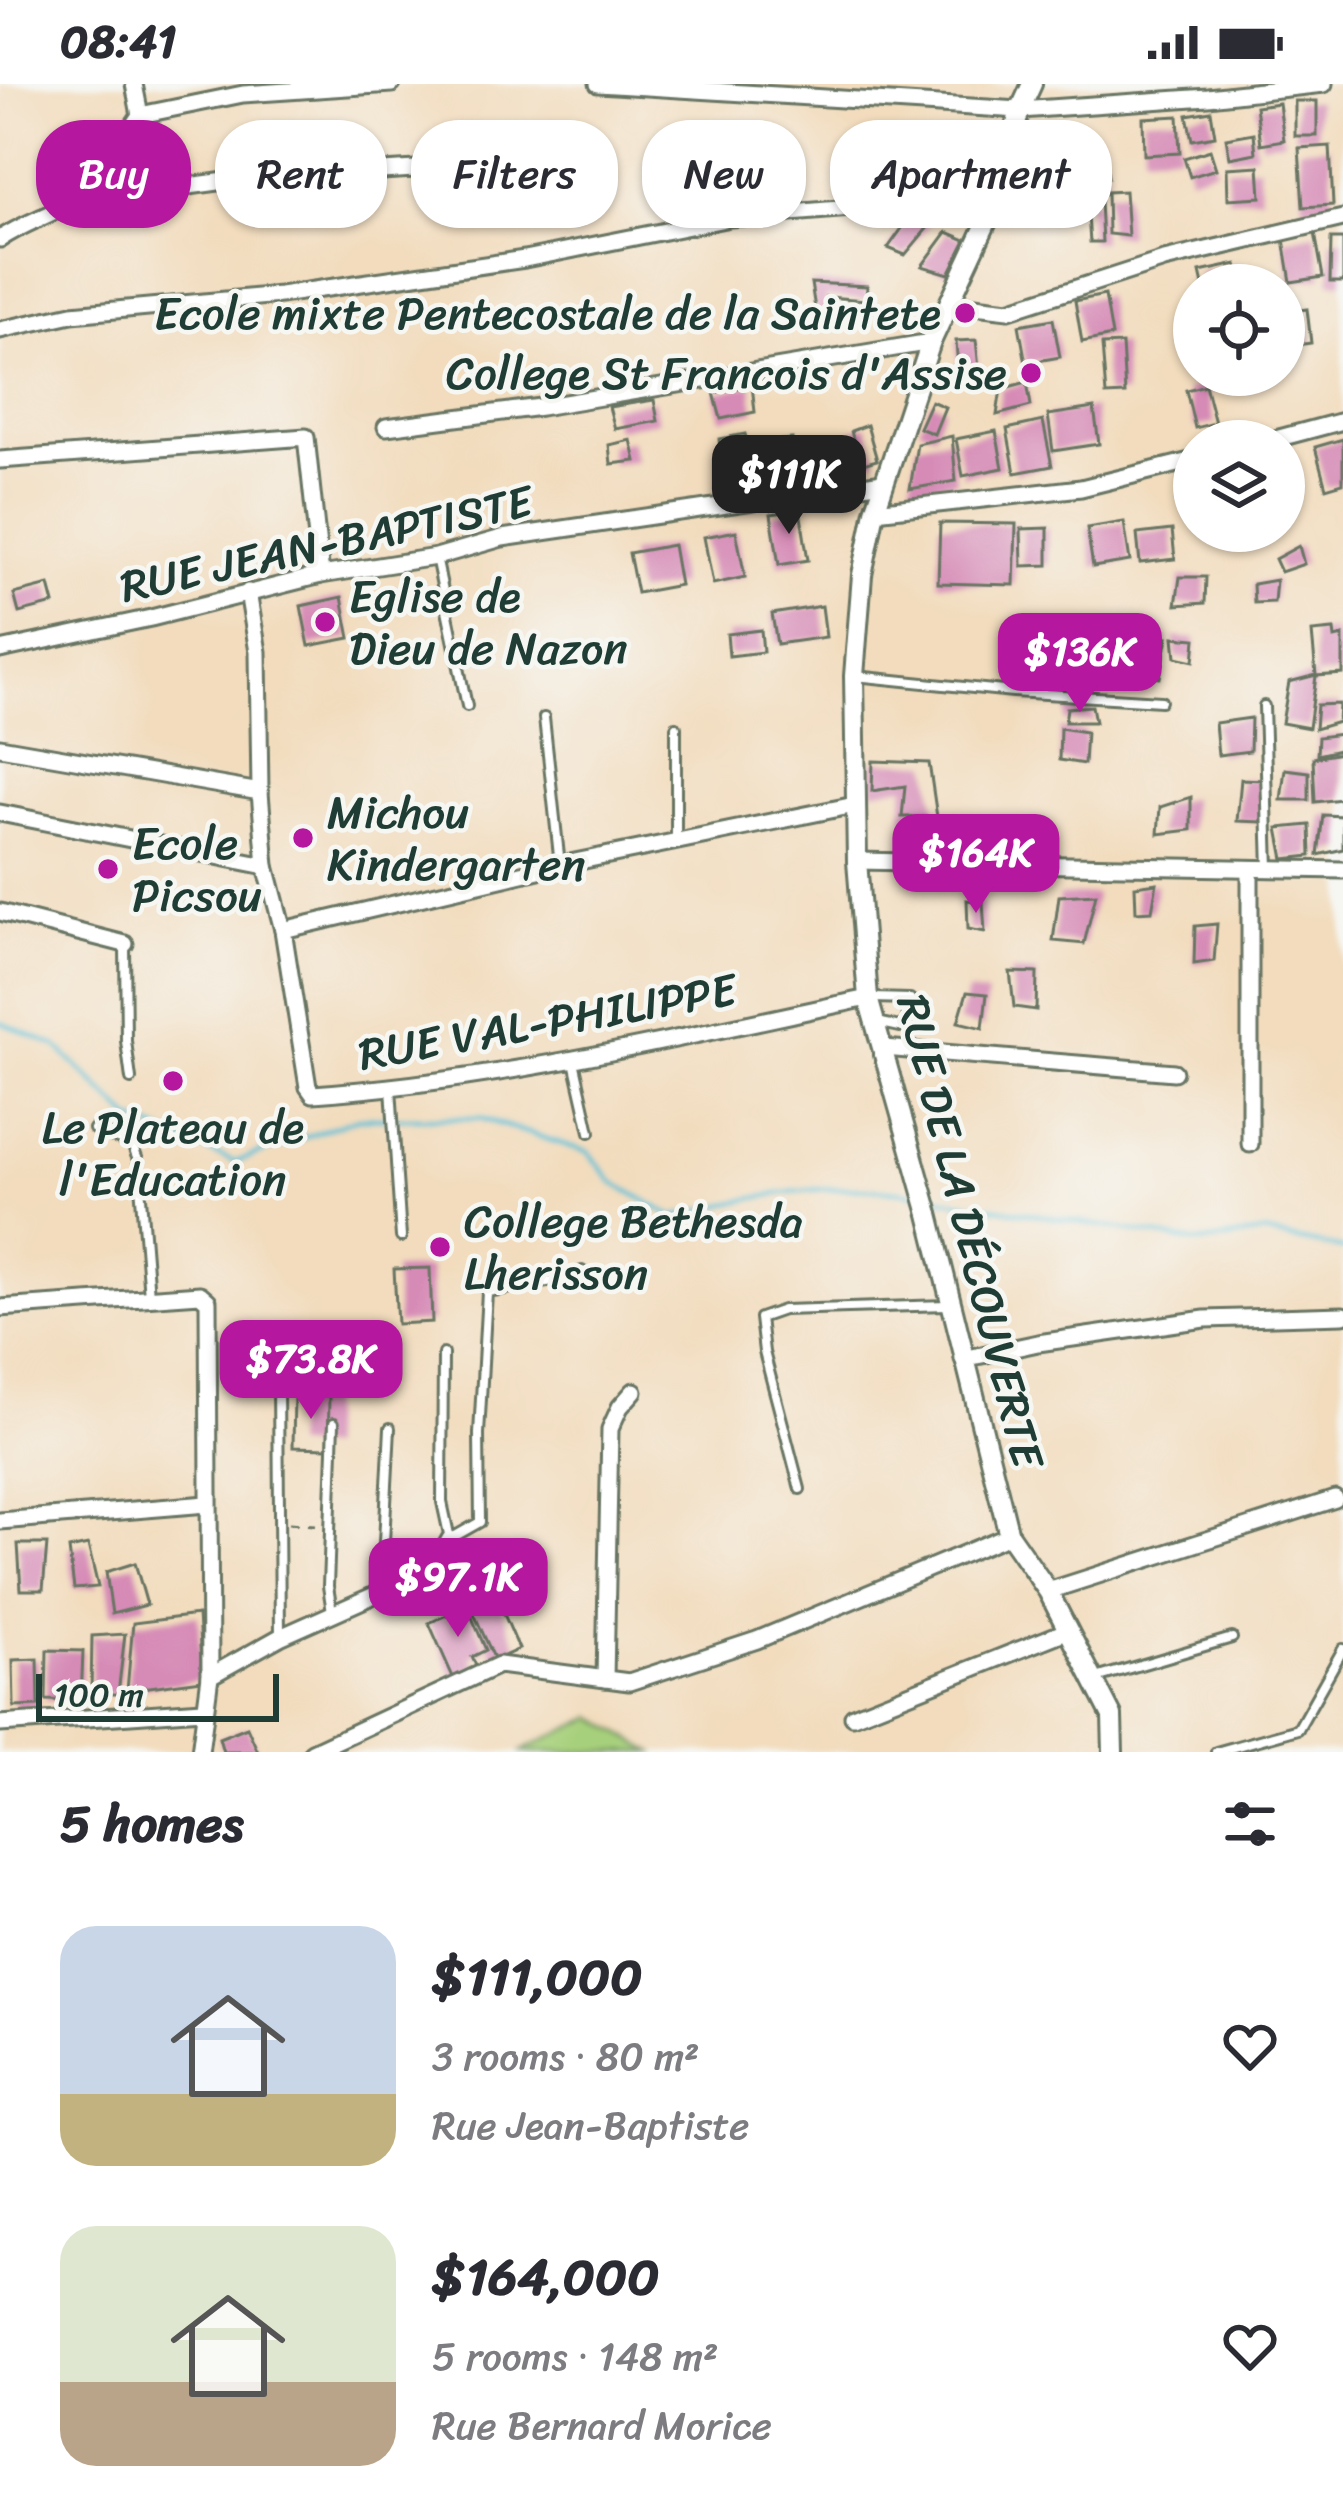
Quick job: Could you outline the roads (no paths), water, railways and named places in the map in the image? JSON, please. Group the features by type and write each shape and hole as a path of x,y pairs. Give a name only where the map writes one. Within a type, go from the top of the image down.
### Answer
{"street":[{"path":"134,84 140,115"},
{"path":"137,120 140,115 243,94 392,84"},
{"path":"598,84 857,91 1020,110 1324,84"},
{"name":"RUE DE LA DÉCOUVERTE","path":"1017,120 1032,84"},
{"path":"191,186 411,169"},
{"path":"0,330 72,314 280,295 525,259 730,218 830,210"},
{"path":"0,239 36,217"},
{"path":"950,303 1009,310 1164,260 1343,218"},
{"name":"RUE DE LA DÉCOUVERTE","path":"984,228 932,342 883,482 862,575 854,676 855,805 868,998 915,1161 1010,1535 1048,1591 1112,1715 1113,1752"},
{"path":"386,427 541,407 932,342"},
{"path":"1305,431 1343,421"},
{"path":"0,460 306,436 321,575"},
{"path":"875,512 1081,488 1173,465"},
{"name":"RUE JEAN-BAPTISTE","path":"0,650 321,575 436,557 502,538 883,482"},
{"name":"RUE VAL-PHILIPPE","path":"248,592 258,652 266,866 283,930 308,1087 313,1094 392,1097 868,998"},
{"path":"0,747 260,792"},
{"path":"283,930 560,865 855,805"},
{"path":"0,813 266,866"},
{"path":"857,861 1343,870"},
{"path":"1250,871 1250,1144"},
{"path":"0,912 125,944"},
{"path":"884,1048 1174,1072"},
{"path":"0,1308 200,1294 208,1301 210,1676 200,1752"},
{"path":"962,1359 1038,1342 1205,1319 1343,1315"},
{"path":"604,1679 610,1430 634,1391"},
{"path":"1048,1591 1335,1498"},
{"path":"0,1521 207,1504"},
{"path":"312,1752 499,1665 629,1682 757,1640 1010,1535"},
{"path":"210,1676 280,1637 433,1569 450,1538"},
{"path":"854,1716 1069,1630"},
{"path":"0,1724 202,1710"}],"lane":[{"path":"919,382 1001,378"},
{"path":"436,557 467,706"},
{"path":"854,676 1161,701"},
{"path":"1264,706 1269,870"},
{"path":"544,718 560,865"},
{"path":"676,727 676,841"},
{"path":"125,944 131,1078"},
{"path":"868,998 910,999 911,1012 900,1027 876,1022"},
{"path":"574,1060 590,1132"},
{"path":"392,1097 400,1237"},
{"path":"94,1129 131,1145 138,1160 148,1296"},
{"path":"443,1354 442,1502 450,1538 480,1522 479,1434 487,1292 554,1281 582,1271"},
{"path":"800,1489 764,1352 760,1318 783,1310 950,1305"},
{"path":"278,1386 280,1637"},
{"path":"332,1613 328,1586 334,1423"},
{"path":"390,1428 384,1542 390,1589"},
{"path":"1093,1678 1232,1638"},
{"path":"1216,1752 1298,1729 1343,1648"}],"waterway":[{"path":"0,1022 56,1046 131,1119 235,1162 358,1118 480,1118 588,1152 613,1182 674,1217 735,1202 825,1189 918,1194"},
{"path":"929,1196 1200,1243 1262,1233 1343,1249"}],"place":[{"name":"Ecole mixte Pentecostale de la Saintete","path":"965,313"},
{"name":"College St Francois d'Assise","path":"1031,373"},
{"name":"Eglise de Dieu de Nazon","path":"325,622"},
{"name":"Michou Kindergarten","path":"303,838"},
{"name":"Ecole Picsou","path":"108,869"},
{"name":"Le Plateau de l'Education","path":"173,1081"},
{"name":"College Bethesda Lherisson","path":"440,1247"}]}
